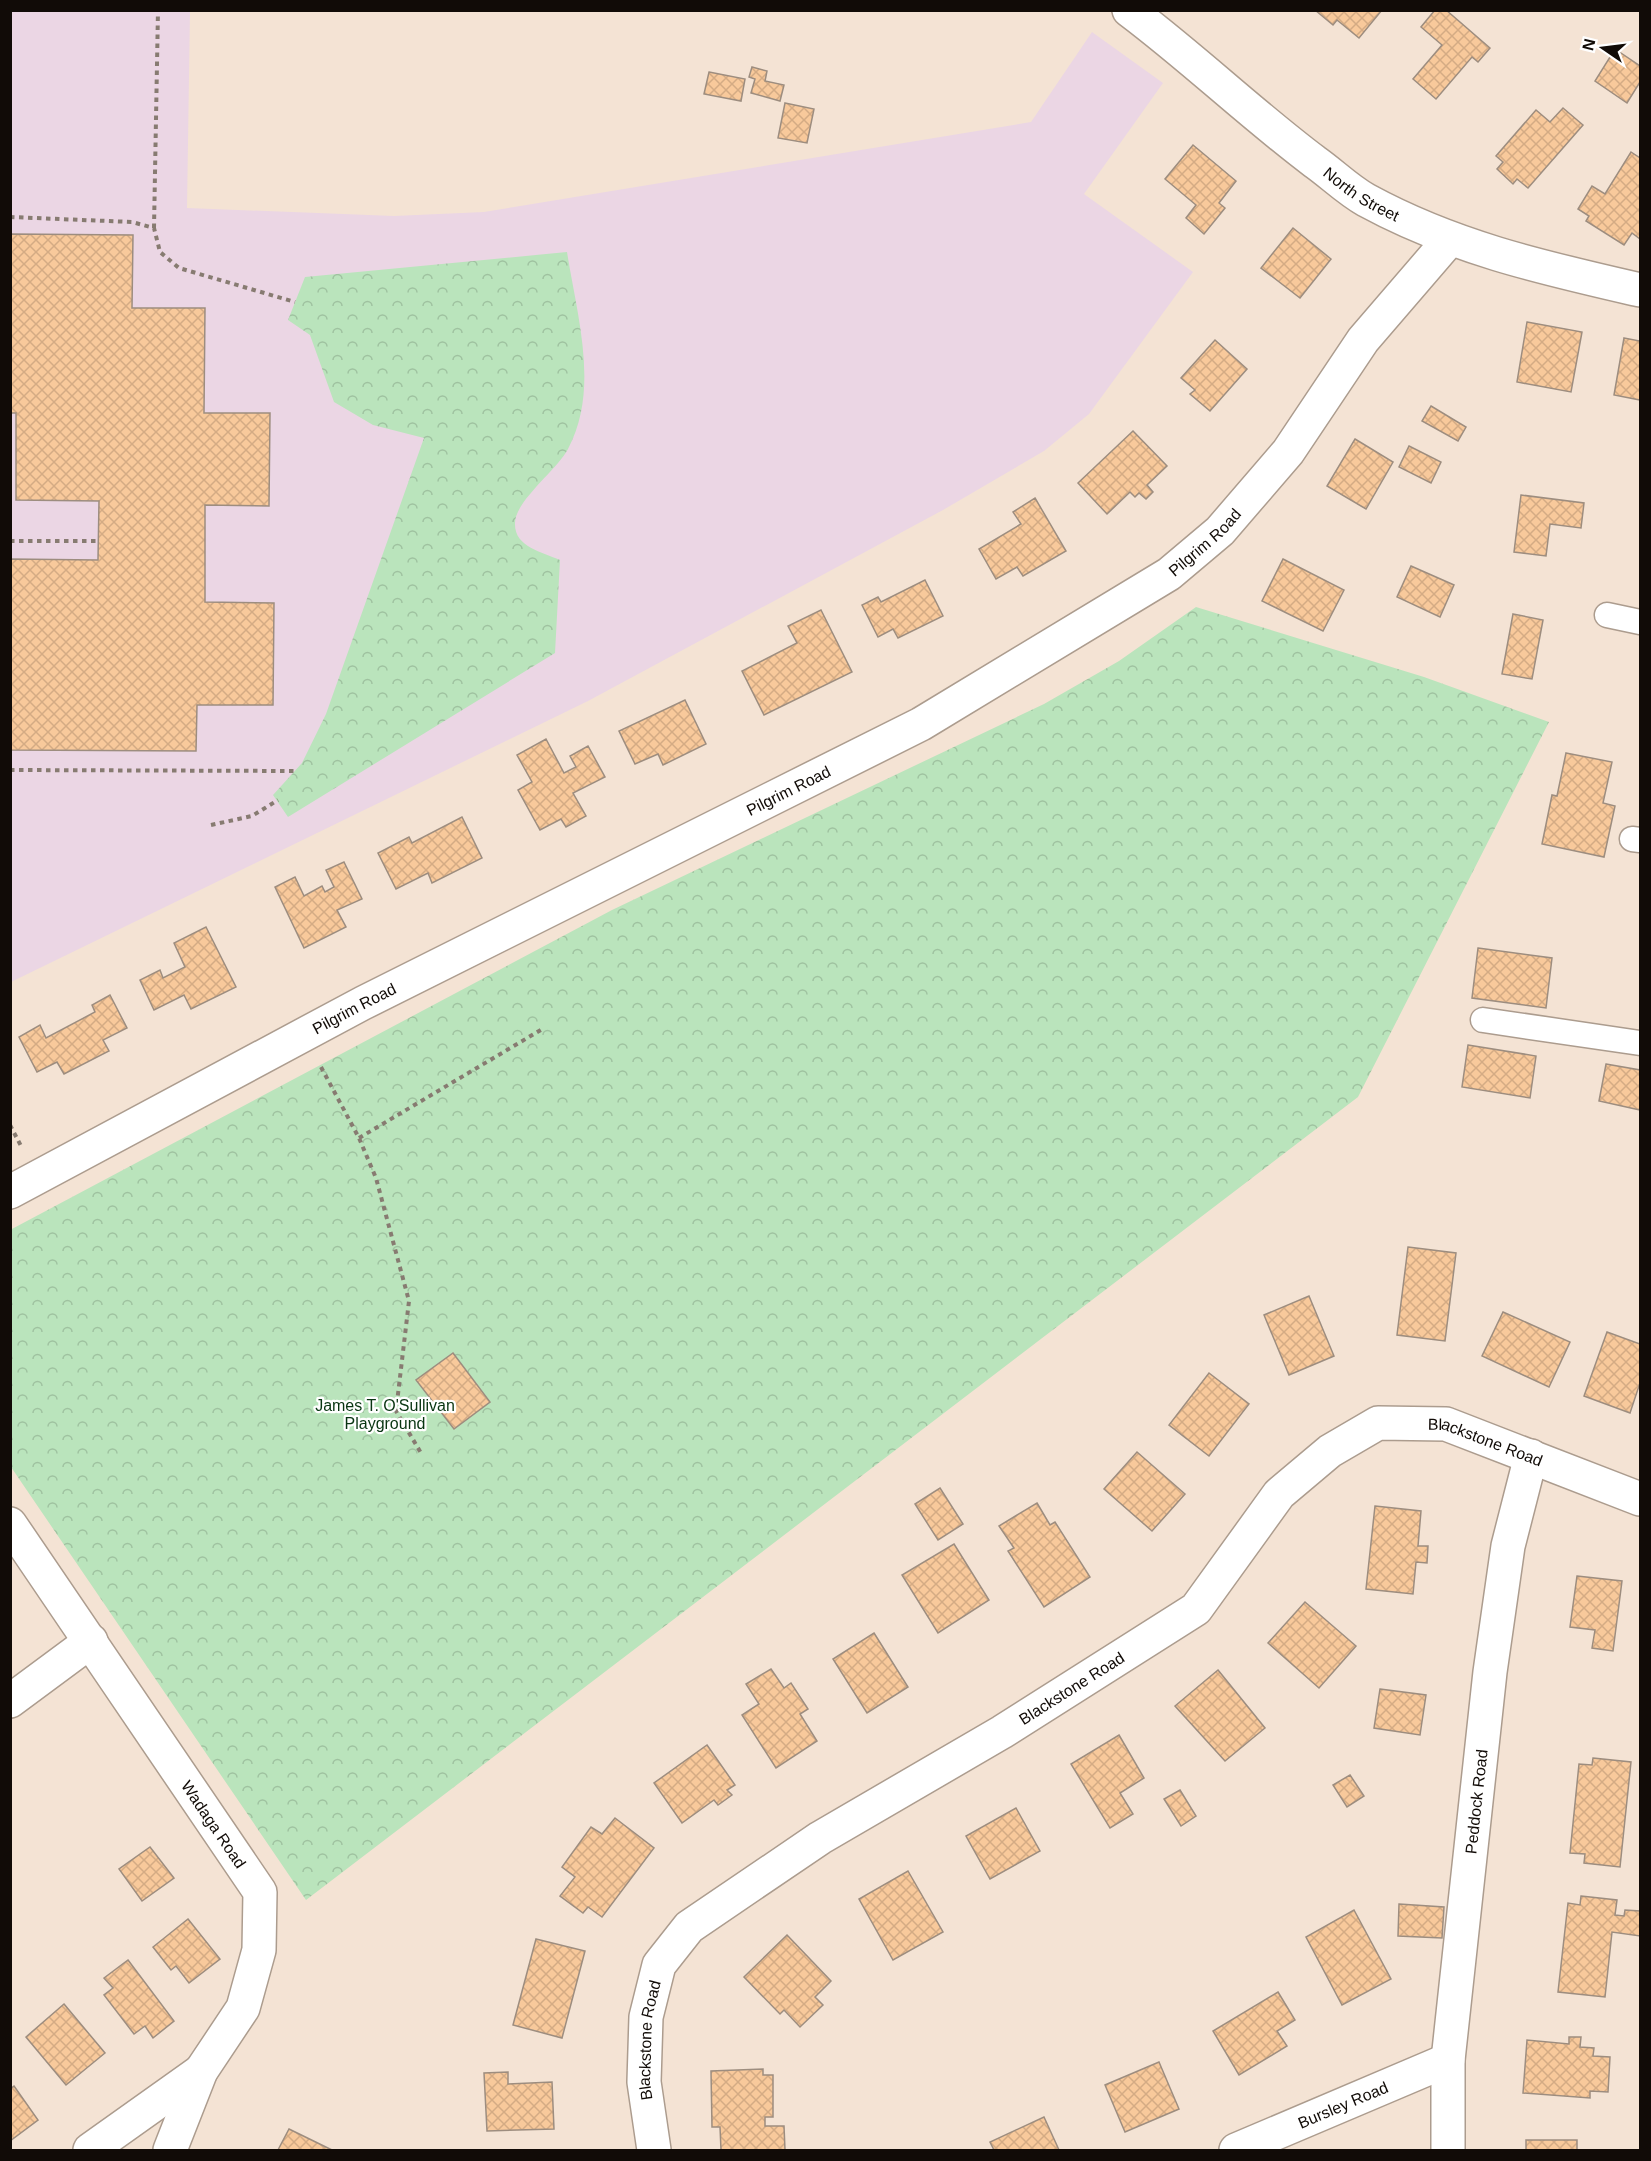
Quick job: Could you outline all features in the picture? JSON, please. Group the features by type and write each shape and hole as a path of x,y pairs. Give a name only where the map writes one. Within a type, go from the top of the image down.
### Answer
{"street":[{"name":"North Street","path":"1129,10 1167,39 1273,131 1364,199 1449,240 1525,264 1641,290"},
{"name":"Pilgrim Road","path":"10,1192 304,1035 921,724 1169,574 1220,531 1280,461 1363,340 1449,240"},
{"name":"Blackstone Road","path":"654,2151 644,2082 646,2017 660,1965 689,1927 820,1838 1002,1732 1196,1609 1279,1494 1330,1451 1378,1423 1446,1424 1641,1499"},
{"name":"Peddock Road","path":"1448,2151 1448,2060 1494,1649 1508,1546 1531,1456"},
{"name":"Wadaga Road","path":"10,1524 260,1892 259,1950 243,2008 201,2071 170,2151"},
{"path":"10,1701 91,1641"},
{"name":"Bursley Road","path":"1236,2151 1448,2060"},
{"path":"90,2151 201,2071"}],"lane":[{"path":"1607,615 1641,621"},
{"path":"1483,1020 1641,1043"}],"path":[{"path":"158,10 154,228 160,252 179,267 295,302"},
{"path":"10,217 132,222 154,228"},
{"path":"10,541 98,541"},
{"path":"10,770 296,771"},
{"path":"211,825 252,816 278,800"},
{"path":"358,1138 544,1028"},
{"path":"304,1035 358,1138 376,1178 409,1301 396,1411 420,1453"}],"shaded area":[{"path":"11,11 190,11 187,208 394,216 484,212 1031,122 1092,32 1163,83 1084,194 1193,272 1089,414 1044,451 943,510 588,701 11,982"}],"green space":[{"path":"567,252 583,352 583,402 578,426 568,449 529,495 517,514 515,523 519,538 530,548 560,560 555,653 288,817 273,795 302,763 326,714 424,438 373,425 334,402 310,335 288,320 305,277"},
{"name":"James T. O'Sullivan Playground","path":"1196,607 1424,677 1549,722 1358,1097 306,1900 11,1467 10,1230 612,910 1044,704 1119,661"}],"building":[{"path":"1315,10 1382,10 1359,38 1337,20 1333,25"},
{"path":"1435,10 1446,10 1490,48 1478,62 1472,57 1436,99 1413,79 1442,45 1421,27"},
{"path":"1615,49 1640,66 1640,82 1627,103 1595,81"},
{"path":"752,67 767,71 765,81 784,85 780,101 751,93 755,79 749,77"},
{"path":"709,72 745,79 741,101 704,94"},
{"path":"785,103 814,109 807,143 778,138"},
{"path":"1563,108 1583,125 1528,188 1517,179 1513,184 1497,169 1503,162 1496,156 1536,110 1550,122"},
{"path":"1193,145 1236,181 1219,203 1225,208 1204,234 1186,218 1196,205 1165,179"},
{"path":"1631,152 1640,158 1640,239 1632,233 1624,245 1586,221 1589,216 1578,209 1592,186 1605,194"},
{"path":"1293,228 1331,259 1300,298 1261,268"},
{"path":"11,234 133,235 132,308 205,308 204,413 270,413 269,506 205,505 205,602 274,603 273,705 197,705 196,751 10,750 10,559 98,560 99,501 16,500 16,413 10,413"},
{"path":"1527,322 1582,332 1571,392 1517,382"},
{"path":"1624,338 1640,341 1640,400 1614,395"},
{"path":"1215,340 1247,369 1210,411 1190,394 1195,390 1181,378"},
{"path":"1431,406 1466,427 1458,441 1422,421"},
{"path":"1133,431 1167,466 1147,485 1153,492 1146,499 1139,493 1135,497 1130,492 1107,514 1078,483"},
{"path":"1355,439 1393,462 1366,509 1327,486"},
{"path":"1409,446 1441,462 1431,483 1399,467"},
{"path":"1521,495 1584,503 1581,528 1550,524 1546,556 1514,552"},
{"path":"1035,498 1066,551 1023,576 1017,567 996,579 979,549 1021,524 1013,512"},
{"path":"1283,559 1344,590 1323,631 1262,601"},
{"path":"1411,566 1454,585 1440,617 1397,597"},
{"path":"925,580 943,616 898,638 893,629 878,637 862,605 878,597 881,602"},
{"path":"821,610 852,672 764,715 742,671 797,643 788,626"},
{"path":"1513,614 1543,620 1532,679 1502,674"},
{"path":"685,700 706,744 663,765 658,754 635,764 619,731"},
{"path":"546,739 564,773 576,767 570,756 588,746 605,777 573,793 586,816 566,827 561,819 540,830 518,790 532,782 517,755"},
{"path":"1566,753 1612,762 1603,803 1615,806 1604,857 1542,844 1552,795 1557,796"},
{"path":"462,817 482,858 432,883 428,873 396,889 378,853 409,837 412,843"},
{"path":"344,862 362,899 337,910 346,927 304,948 275,887 295,877 304,896 322,886 325,892 334,887 326,870"},
{"path":"206,927 236,987 191,1009 184,995 154,1010 140,980 160,970 163,978 185,967 174,943"},
{"path":"1478,948 1552,958 1546,1008 1472,998"},
{"path":"110,995 127,1028 103,1040 109,1051 64,1074 57,1062 37,1072 19,1037 40,1025 46,1038 95,1012 92,1005"},
{"path":"1468,1045 1536,1056 1530,1098 1462,1087"},
{"path":"1606,1064 1640,1070 1640,1110 1599,1101"},
{"path":"1408,1247 1456,1253 1445,1341 1397,1335"},
{"path":"1309,1296 1334,1356 1289,1375 1264,1315"},
{"path":"1503,1312 1570,1342 1549,1387 1482,1356"},
{"path":"1607,1332 1640,1344 1640,1383 1630,1413 1584,1396"},
{"path":"453,1353 490,1402 454,1429 416,1380"},
{"path":"1209,1373 1249,1404 1209,1456 1169,1425"},
{"path":"1137,1452 1185,1494 1152,1531 1104,1489"},
{"path":"940,1488 963,1524 938,1540 915,1504"},
{"path":"1037,1503 1050,1525 1055,1522 1090,1577 1044,1607 1008,1551 1014,1548 999,1526"},
{"path":"1375,1506 1421,1511 1418,1546 1428,1546 1427,1563 1416,1562 1413,1594 1366,1589"},
{"path":"954,1544 989,1600 938,1633 902,1575"},
{"path":"1577,1576 1622,1581 1613,1651 1592,1648 1595,1630 1570,1627"},
{"path":"1305,1602 1356,1646 1319,1688 1268,1643"},
{"path":"874,1633 908,1687 867,1713 833,1659"},
{"path":"771,1669 784,1688 791,1683 808,1709 800,1714 817,1741 776,1768 742,1715 759,1704 746,1684"},
{"path":"1218,1670 1265,1728 1225,1761 1175,1706"},
{"path":"1380,1689 1426,1695 1420,1735 1374,1728"},
{"path":"1119,1735 1144,1778 1120,1793 1133,1814 1110,1828 1071,1764"},
{"path":"707,1745 735,1785 727,1790 732,1795 718,1805 714,1800 682,1823 654,1783"},
{"path":"1593,1758 1631,1762 1620,1867 1584,1863 1585,1854 1570,1853 1579,1764 1592,1765"},
{"path":"1350,1775 1364,1796 1347,1807 1333,1785"},
{"path":"1180,1790 1196,1816 1181,1826 1164,1799"},
{"path":"1016,1808 1040,1851 990,1879 966,1836"},
{"path":"615,1818 654,1848 602,1917 588,1907 583,1913 560,1896 575,1877 562,1867 591,1827 602,1834"},
{"path":"150,1847 174,1878 142,1901 119,1869"},
{"path":"908,1871 943,1932 893,1960 859,1899"},
{"path":"1581,1896 1617,1900 1615,1915 1624,1916 1625,1910 1640,1911 1640,1936 1612,1932 1605,1997 1558,1992 1568,1903 1580,1905"},
{"path":"1399,1904 1444,1907 1442,1938 1398,1936"},
{"path":"1354,1910 1391,1979 1342,2005 1306,1937"},
{"path":"188,1919 220,1959 189,1983 176,1966 171,1970 153,1947"},
{"path":"787,1935 831,1981 815,1997 823,2005 800,2027 784,2010 780,2014 744,1977"},
{"path":"536,1939 585,1951 562,2038 513,2025"},
{"path":"128,1960 174,2021 153,2038 145,2026 134,2034 104,1995 113,1988 104,1978"},
{"path":"1278,1992 1295,2020 1277,2031 1287,2046 1239,2075 1213,2031"},
{"path":"64,2004 105,2053 66,2085 26,2037"},
{"path":"1569,2037 1581,2037 1580,2047 1594,2048 1593,2056 1610,2057 1608,2092 1590,2091 1590,2098 1523,2093 1527,2040 1569,2044"},
{"path":"1159,2062 1179,2109 1125,2132 1105,2085"},
{"path":"763,2069 763,2075 773,2075 773,2117 765,2117 765,2126 784,2126 785,2150 721,2150 720,2127 712,2127 711,2071"},
{"path":"508,2072 508,2084 552,2082 554,2129 487,2131 484,2073"},
{"path":"14,2086 38,2120 10,2141 10,2089"},
{"path":"1044,2117 1059,2150 994,2150 990,2142"},
{"path":"289,2129 332,2150 278,2150"},
{"path":"1526,2140 1577,2140 1577,2150 1526,2150"}]}
